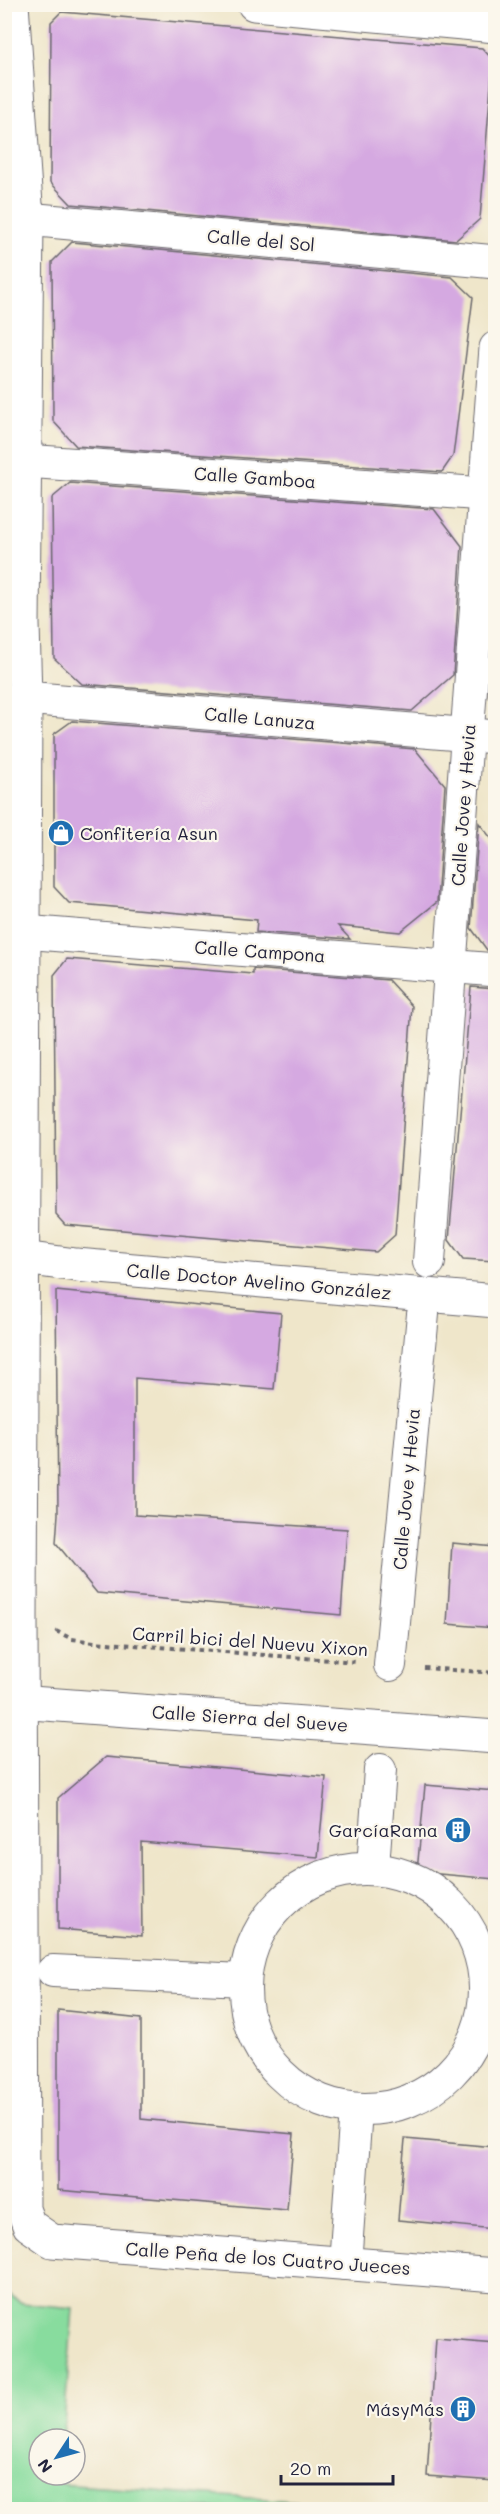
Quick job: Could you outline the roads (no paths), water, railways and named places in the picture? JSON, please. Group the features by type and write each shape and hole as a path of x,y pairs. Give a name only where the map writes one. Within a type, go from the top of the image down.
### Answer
{"street":[{"path":"12,4 27,219 23,624 25,698 21,1631 13,1700"},
{"path":"254,4 495,26"},
{"name":"Calle del Sol","path":"27,219 495,262"},
{"name":"Calle Jove y Hevia","path":"429,1262 452,965 481,736 484,494 495,348"},
{"name":"Calle Gamboa","path":"26,461 484,494"},
{"name":"Calle Lanuza","path":"25,698 481,736"},
{"name":"Calle Campona","path":"24,932 495,970"},
{"name":"Calle Doctor Avelino González","path":"23,1258 76,1265 495,1301"},
{"name":"Calle Jove y Hevia","path":"390,1665 423,1314"},
{"name":"Calle Sierra del Sueve","path":"13,1700 495,1737"},
{"name":"Calle Peña de los Cuatro Jueces","path":"13,1700 23,2209 29,2225 41,2236 51,2241 495,2275"},
{"path":"373,1867 380,1770"},
{"path":"373,1867 410,1876 443,1896 468,1925 482,1960 491,1998 477,2035 458,2067 429,2092 394,2106 356,2110 319,2101 287,2082 262,2053 247,2017 243,1980 252,1943 272,1910 300,1886 336,1870 373,1867"},
{"path":"53,1971 243,1980"},
{"path":"345,2264 356,2110"}],"place":[{"name":"Confitería Asun","path":"61,833"},
{"name":"GarcíaRama","path":"458,1830"},
{"name":"MásyMás","path":"463,2409"}]}
